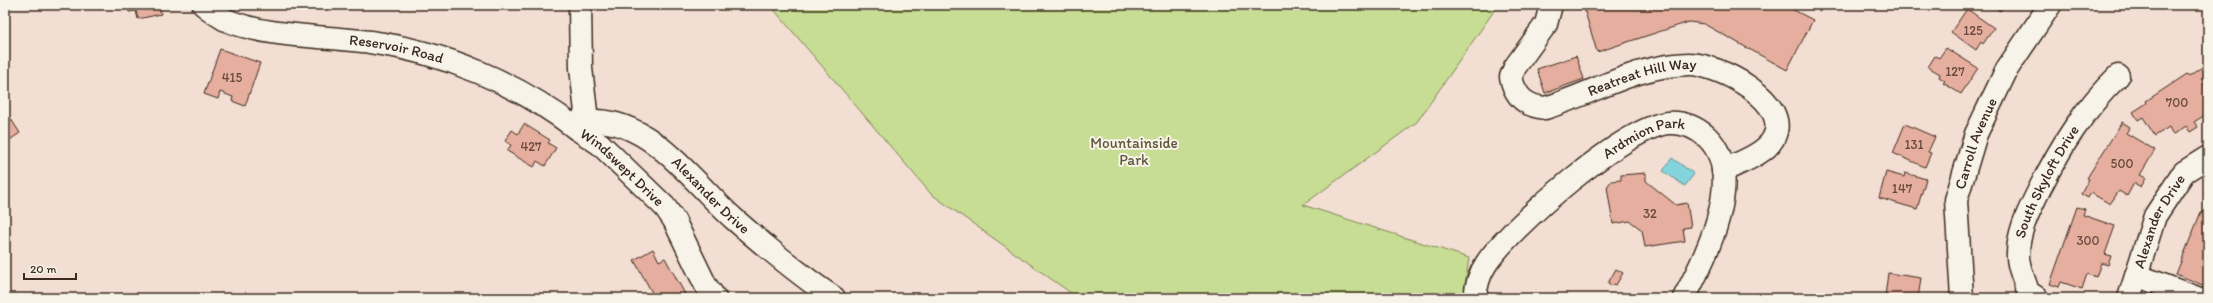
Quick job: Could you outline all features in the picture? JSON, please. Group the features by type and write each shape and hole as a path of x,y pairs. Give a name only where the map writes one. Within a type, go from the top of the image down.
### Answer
{"street":[{"name":"Reservoir Road","path":"204,5 223,18 246,27 408,48 445,60 482,73 514,89 554,111 577,129"},
{"name":"Windswept Drive","path":"580,5 580,68 586,112 577,129 600,144 665,207 674,220 706,286 714,298"},
{"name":"Reatreat Hill Way","path":"1551,5 1546,24 1515,67 1511,77 1517,94 1524,101 1534,107 1546,108 1643,71 1691,64 1715,70 1757,91 1771,110 1776,128 1773,139 1765,148 1723,171"},
{"name":"Carroll Avenue","path":"1962,298 1956,200 1976,134 2007,69 2050,5"},
{"name":"South Skyloft Drive","path":"2037,298 2028,292 2017,255 2025,218 2054,159 2079,120 2097,97 2118,76"},
{"name":"Alexander Drive","path":"577,129 595,121 619,125 644,137 686,170 732,217 790,267 834,298"},
{"name":"Ardmion Park","path":"1474,298 1486,264 1508,237 1581,171 1648,130 1668,123 1680,123 1696,129 1713,144 1723,171 1724,196 1722,208 1705,256 1684,298"},
{"name":"Alexander Drive","path":"2128,298 2155,216 2184,172 2208,157"},
{"path":"2136,275 2197,298"}],"green space":[{"name":"Mountainside Park","path":"770,5 1498,5 1417,122 1303,205 1469,258 1463,298 1078,298 931,194"}],"water":[{"path":"1672,158 1694,174 1685,186 1663,171"}],"building":[{"path":"127,5 163,5 159,6 161,14 138,19 136,11 129,12"},
{"path":"1583,5 1784,5 1813,20 1787,70 1704,24 1689,22 1597,52"},
{"path":"1992,5 2004,5 2000,11"},
{"path":"1967,9 1994,28 1983,44 1981,42 1976,50 1951,32"},
{"path":"1946,48 1978,68 1961,94 1943,83 1945,81 1939,77 1940,74 1928,67 1935,56 1939,58"},
{"path":"220,49 260,63 245,106 232,101 233,97 220,92 218,99 204,94"},
{"path":"1576,56 1584,79 1545,93 1537,69"},
{"path":"2202,67 2207,75 2201,79 2208,89 2208,113 2194,122 2198,127 2190,132 2186,126 2173,135 2169,127 2155,136 2143,117 2138,120 2133,112 2147,103 2146,101 2187,74 2189,76"},
{"path":"5,110 20,133 5,143"},
{"path":"2122,122 2130,127 2126,133 2155,150 2140,175 2146,178 2141,187 2134,183 2127,196 2119,191 2110,204 2091,193 2088,198 2081,194 2089,179 2087,178"},
{"path":"524,124 550,140 548,143 556,148 545,166 537,161 534,167 507,151 511,145 505,141 512,130 518,134"},
{"path":"1905,124 1935,137 1928,152 1931,153 1925,167 1893,153"},
{"path":"1886,172 1904,177 1905,173 1926,179 1917,209 1879,198"},
{"path":"1646,173 1646,181 1676,205 1687,203 1691,227 1683,228 1685,241 1645,247 1642,230 1630,221 1613,224 1607,187 1611,181 1621,180 1621,175"},
{"path":"2077,207 2085,209 2083,215 2115,226 2105,254 2111,256 2108,265 2101,263 2096,277 2087,274 2082,289 2061,282 2059,287 2050,284"},
{"path":"2201,212 2208,214 2208,278 2205,286 2176,274"},
{"path":"653,249 659,261 665,258 685,294 681,298 655,298 634,260"},
{"path":"1616,269 1623,273 1616,285 1614,284 1612,286 1608,283"},
{"path":"1888,273 1921,278 1918,298 1885,296"}]}
